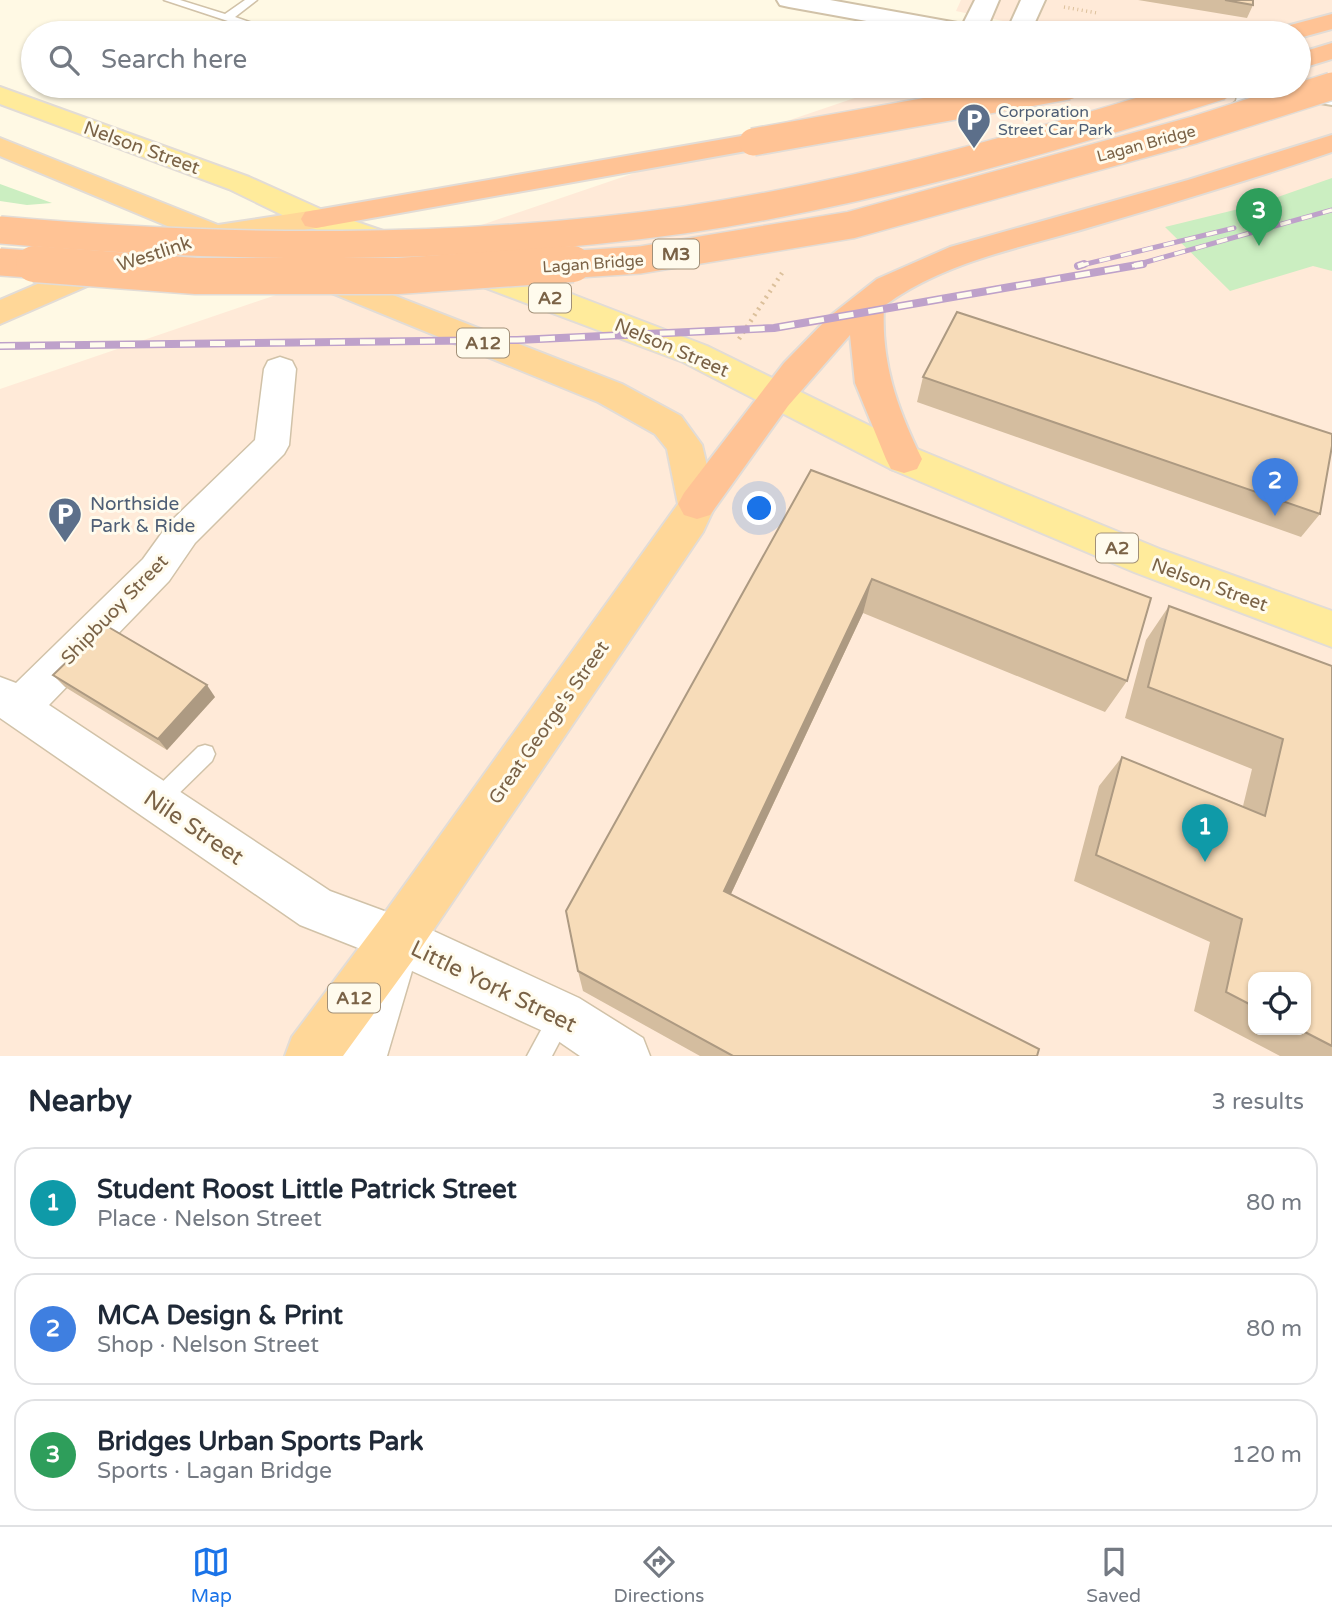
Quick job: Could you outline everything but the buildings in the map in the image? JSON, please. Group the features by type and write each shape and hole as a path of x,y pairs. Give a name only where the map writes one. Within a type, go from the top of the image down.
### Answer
{"highway":[{"path":"1311,27 1332,21"},
{"path":"1311,57 1332,51"},
{"name":"Lagan Bridge","path":"1311,93 1332,86"},
{"path":"316,219 1000,98"},
{"name":"Lagan Bridge","path":"0,230 92,239 309,248 426,245 640,224 781,204 950,166 1180,98"},
{"name":"Lagan Bridge","path":"0,262 196,276 357,276 640,260 850,225 1194,130 1294,98"},
{"path":"778,394 812,354 868,301 902,278 979,247 1174,192 1332,143"},
{"name":"A12","path":"0,146 634,405 668,425 684,445 697,504"},
{"name":"Westlink","path":"0,313 81,277 170,247 215,235 316,219"},
{"path":"868,301 865,331 867,371 904,459"},
{"name":"A12","path":"697,504 778,394"},
{"name":"Great George's Street","path":"311,1056 397,939 689,521 697,504"}],"main road":[{"name":"Nelson Street","path":"0,95 240,183 316,219 575,307 695,354 904,459 1148,561 1332,629"}],"street":[{"path":"789,0 905,21"},
{"path":"977,21 987,0"},
{"path":"1023,21 1033,0"},
{"path":"1311,93 1332,97"},
{"name":"Shipbuoy Street","path":"9,701 156,570 182,533 272,445 281,369"},
{"name":"Nile Street","path":"9,701 316,909 397,939"},
{"name":"Little York Street","path":"397,939 562,1015 625,1056"},
{"name":"Great George's Street","path":"362,1056 397,939"}],"lane":[{"path":"169,0 236,21"},
{"path":"226,18 252,0"},
{"path":"1227,98 1226,116 1242,102 1243,98"},
{"path":"156,802 205,754"},
{"path":"539,1056 562,1015"}],"shaded area":[{"path":"961,0 1332,0 1332,1056 0,1056 0,389 855,98 1311,98 1311,21 1002,21 956,11"}],"green space":[{"path":"1332,178 1332,271 1313,266 1230,291 1165,227 1255,205"},
{"path":"0,184 52,203 27,205 0,201"}],"railway":[{"path":"1133,266 1332,210"},
{"path":"1084,264 1078,266 1234,228"},
{"path":"1133,266 1143,264"},
{"path":"0,346 517,340 774,328 1133,266"}],"place":[{"name":"Corporation Street Car Park","path":"974,150"},
{"name":"Bridges Urban Sports Park","path":"1259,246"},
{"name":"MCA Design & Print","path":"1275,516"},
{"name":"Northside Park & Ride","path":"65,544"},
{"name":"Student Roost Little Patrick Street","path":"1205,862"}]}
